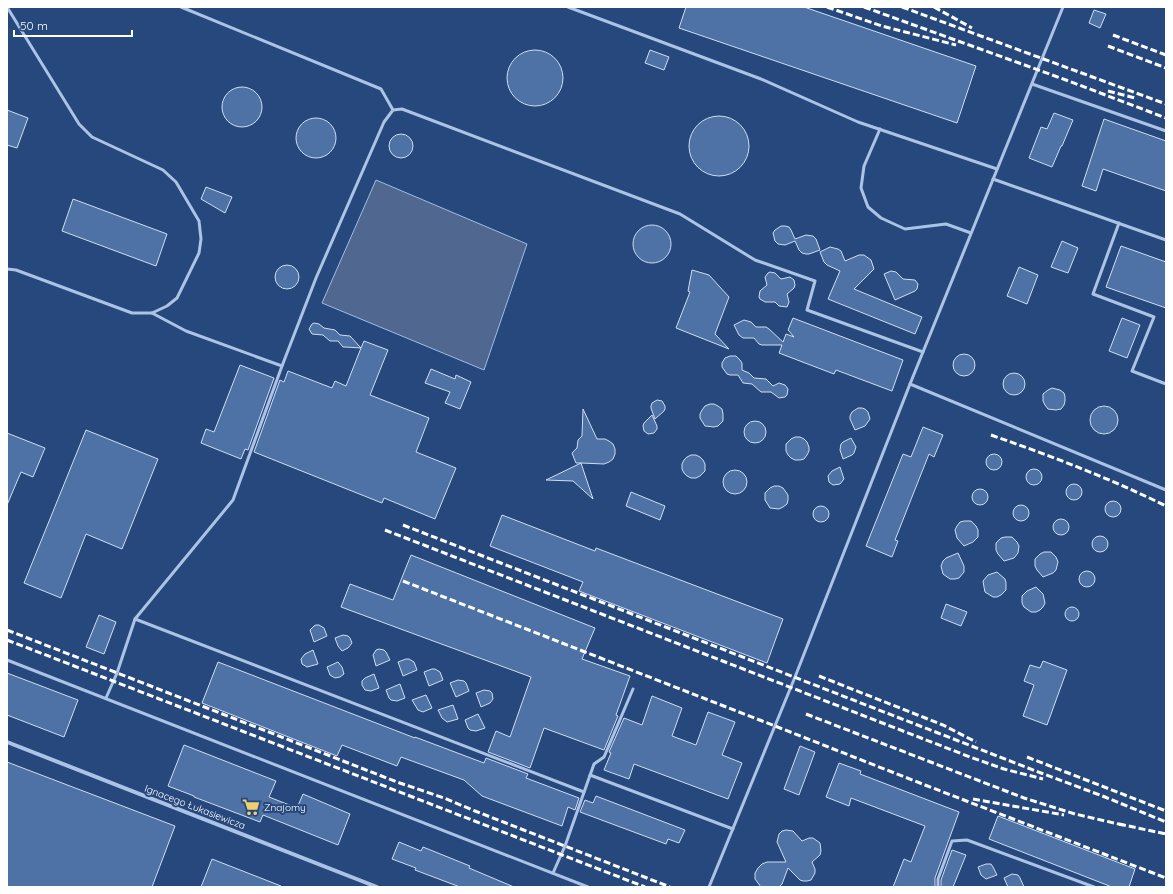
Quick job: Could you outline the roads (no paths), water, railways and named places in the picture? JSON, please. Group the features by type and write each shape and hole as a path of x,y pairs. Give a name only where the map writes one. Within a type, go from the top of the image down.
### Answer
{"street":[{"name":"Ignacego Łukasiewicza","path":"7,742 377,887"}],"lane":[{"path":"7,7 79,124 92,137 163,170 176,182 199,221 201,239 199,253 176,298 167,306 152,313 132,313 16,270 7,269"},
{"path":"181,7 381,89 393,110"},
{"path":"568,7 761,79 858,122 997,169"},
{"path":"709,887 795,677 910,384 1063,7"},
{"path":"1032,84 1166,131"},
{"path":"106,698 135,619 233,500 316,278 384,122 393,110 402,109 680,214 755,260 815,281 807,310 923,352"},
{"path":"880,129 864,166 861,188 868,207 881,218 905,229 946,224 971,233"},
{"path":"993,179 1166,240"},
{"path":"1119,223 1093,294 1154,317 1132,371 1166,384"},
{"path":"152,313 186,331 282,366"},
{"path":"910,384 1166,490"},
{"path":"135,619 584,792"},
{"path":"7,660 588,887"},
{"path":"553,873 565,846 594,764 604,757 633,689"},
{"path":"590,775 733,829"},
{"path":"938,887 938,878 952,841 967,840 1094,887"}],"water":[{"path":"376,180 527,244 484,370 322,303"}],"railway":[{"path":"827,7 882,26 956,45"},
{"path":"864,7 1166,118"},
{"path":"902,7 1166,104"},
{"path":"934,7 972,28"},
{"path":"1113,35 1166,55"},
{"path":"1108,46 1166,68"},
{"path":"1108,91 1135,98"},
{"path":"991,435 1080,468 1166,506"},
{"path":"403,525 1166,822"},
{"path":"385,530 970,757 1004,769 1043,779"},
{"path":"403,581 1166,878"},
{"path":"7,630 397,782 444,798 670,887"},
{"path":"7,640 645,887"},
{"path":"819,676 943,725 976,742"},
{"path":"806,714 1024,798 1075,814 1123,825"},
{"path":"1027,757 1166,811"},
{"path":"973,799 1064,815"},
{"path":"1119,824 1166,834"}],"place":[{"name":"Znajomy","path":"251,807"}]}
